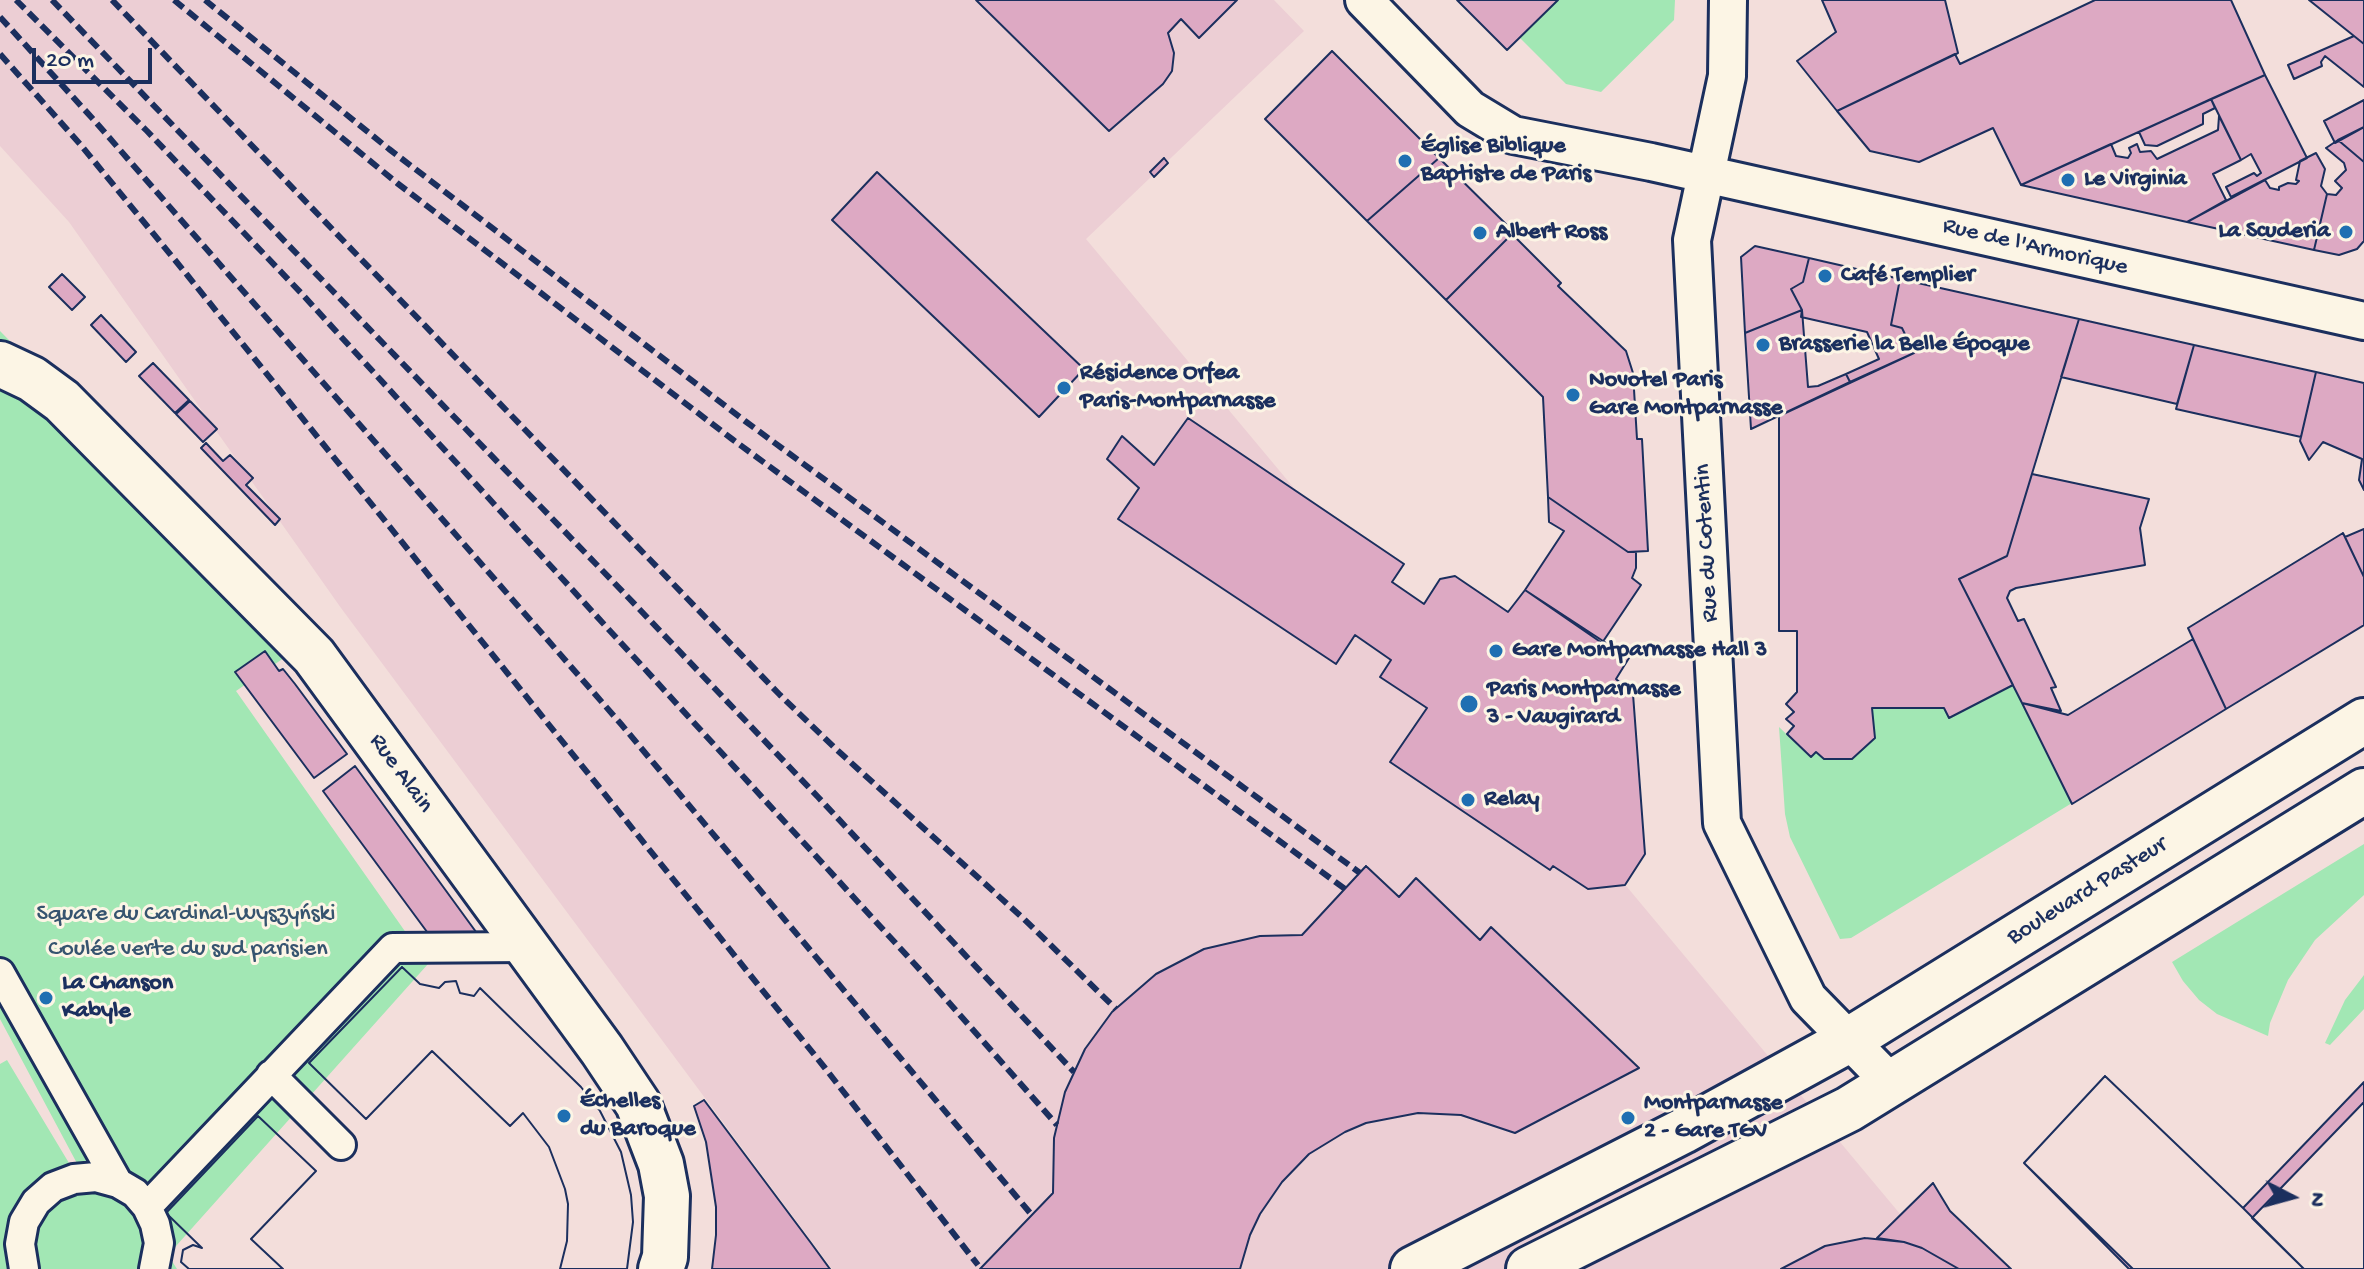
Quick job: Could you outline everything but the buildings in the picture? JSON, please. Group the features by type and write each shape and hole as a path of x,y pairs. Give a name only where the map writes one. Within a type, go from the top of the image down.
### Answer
{"main road":[{"name":"Rue Alain","path":"0,364 32,379 62,401 314,656 602,1050 638,1104 661,1164 667,1196 665,1257 661,1269"},
{"name":"Boulevard Pasteur","path":"1413,1269 1683,1131 1830,1050 2364,721"},
{"path":"1529,1269 1849,1109 2364,791"}],"street":[{"name":"Rue de l'Armorique","path":"1364,0 1470,109 1513,135 2356,309"},
{"name":"Rue du Cotentin","path":"1728,0 1727,76 1692,240 1722,823 1808,998 1830,1050 1892,1084"},
{"path":"147,1207 393,948 525,947"},
{"path":"0,973 118,1183"},
{"path":"271,1075 341,1145"},
{"path":"24,1269 20,1244 24,1222 36,1202 53,1187 74,1179 96,1177 118,1183 135,1193 147,1207 159,1243 154,1269"}],"shaded area":[{"path":"0,0 1274,0 1304,31 1086,239 1946,1269 832,1269 341,608 69,222 0,146"}],"green space":[{"path":"1558,0 1675,0 1674,20 1601,92 1566,84 1520,38"},
{"name":"Coulée verte du sud parisien","path":"0,331 307,642 236,691 428,964 168,1255 177,1269 23,1269 33,1199 80,1169 0,1019"},
{"path":"2013,685 2072,803 1851,938 1840,939 1790,837 1785,814 1779,727 1810,757 1816,752 1824,759 1852,759 1875,738 1872,708 1944,708 1950,718"},
{"path":"2364,844 2364,895 2315,940 2288,980 2270,1023 2268,1036 2217,1014 2199,1000 2172,962"},
{"path":"2364,975 2364,1009 2330,1045 2325,1043 2345,1000"},
{"path":"7,1060 72,1168 42,1184 16,1269 0,1269 0,1064"}],"railway":[{"path":"16,0 147,131 302,294 921,971 1057,1125"},
{"path":"52,0 624,593 1074,1072"},
{"path":"112,0 780,695 1024,919 1116,1009"},
{"path":"174,0 397,183 732,439 1345,889"},
{"path":"205,0 389,149 745,421 1360,873"},
{"path":"0,17 93,119 621,724 1031,1214"},
{"path":"0,54 80,144 188,276 825,1068 978,1265"}],"place":[{"name":"Église Biblique Baptiste de Paris","path":"1405,161"},
{"name":"Le Virginia","path":"2068,180"},
{"name":"La Scuderia","path":"2346,232"},
{"name":"Albert Ross","path":"1480,233"},
{"name":"Café Templier","path":"1825,276"},
{"name":"Brasserie la Belle Époque","path":"1763,345"},
{"name":"Résidence Orfea Paris-Montparnasse","path":"1064,388"},
{"name":"Novotel Paris Gare Montparnasse","path":"1573,395"},
{"name":"Gare Montparnasse Hall 3","path":"1496,651"},
{"name":"Paris Montparnasse 3 - Vaugirard","path":"1469,704"},
{"name":"Relay","path":"1468,800"},
{"name":"La Chanson Kabyle","path":"46,998"},
{"name":"Échelles du Baroque","path":"564,1116"},
{"name":"Montparnasse 2 - Gare TGV","path":"1628,1118"}],"park label":[{"name":"Square du Cardinal-Wyszyński","path":"186,915"}]}
